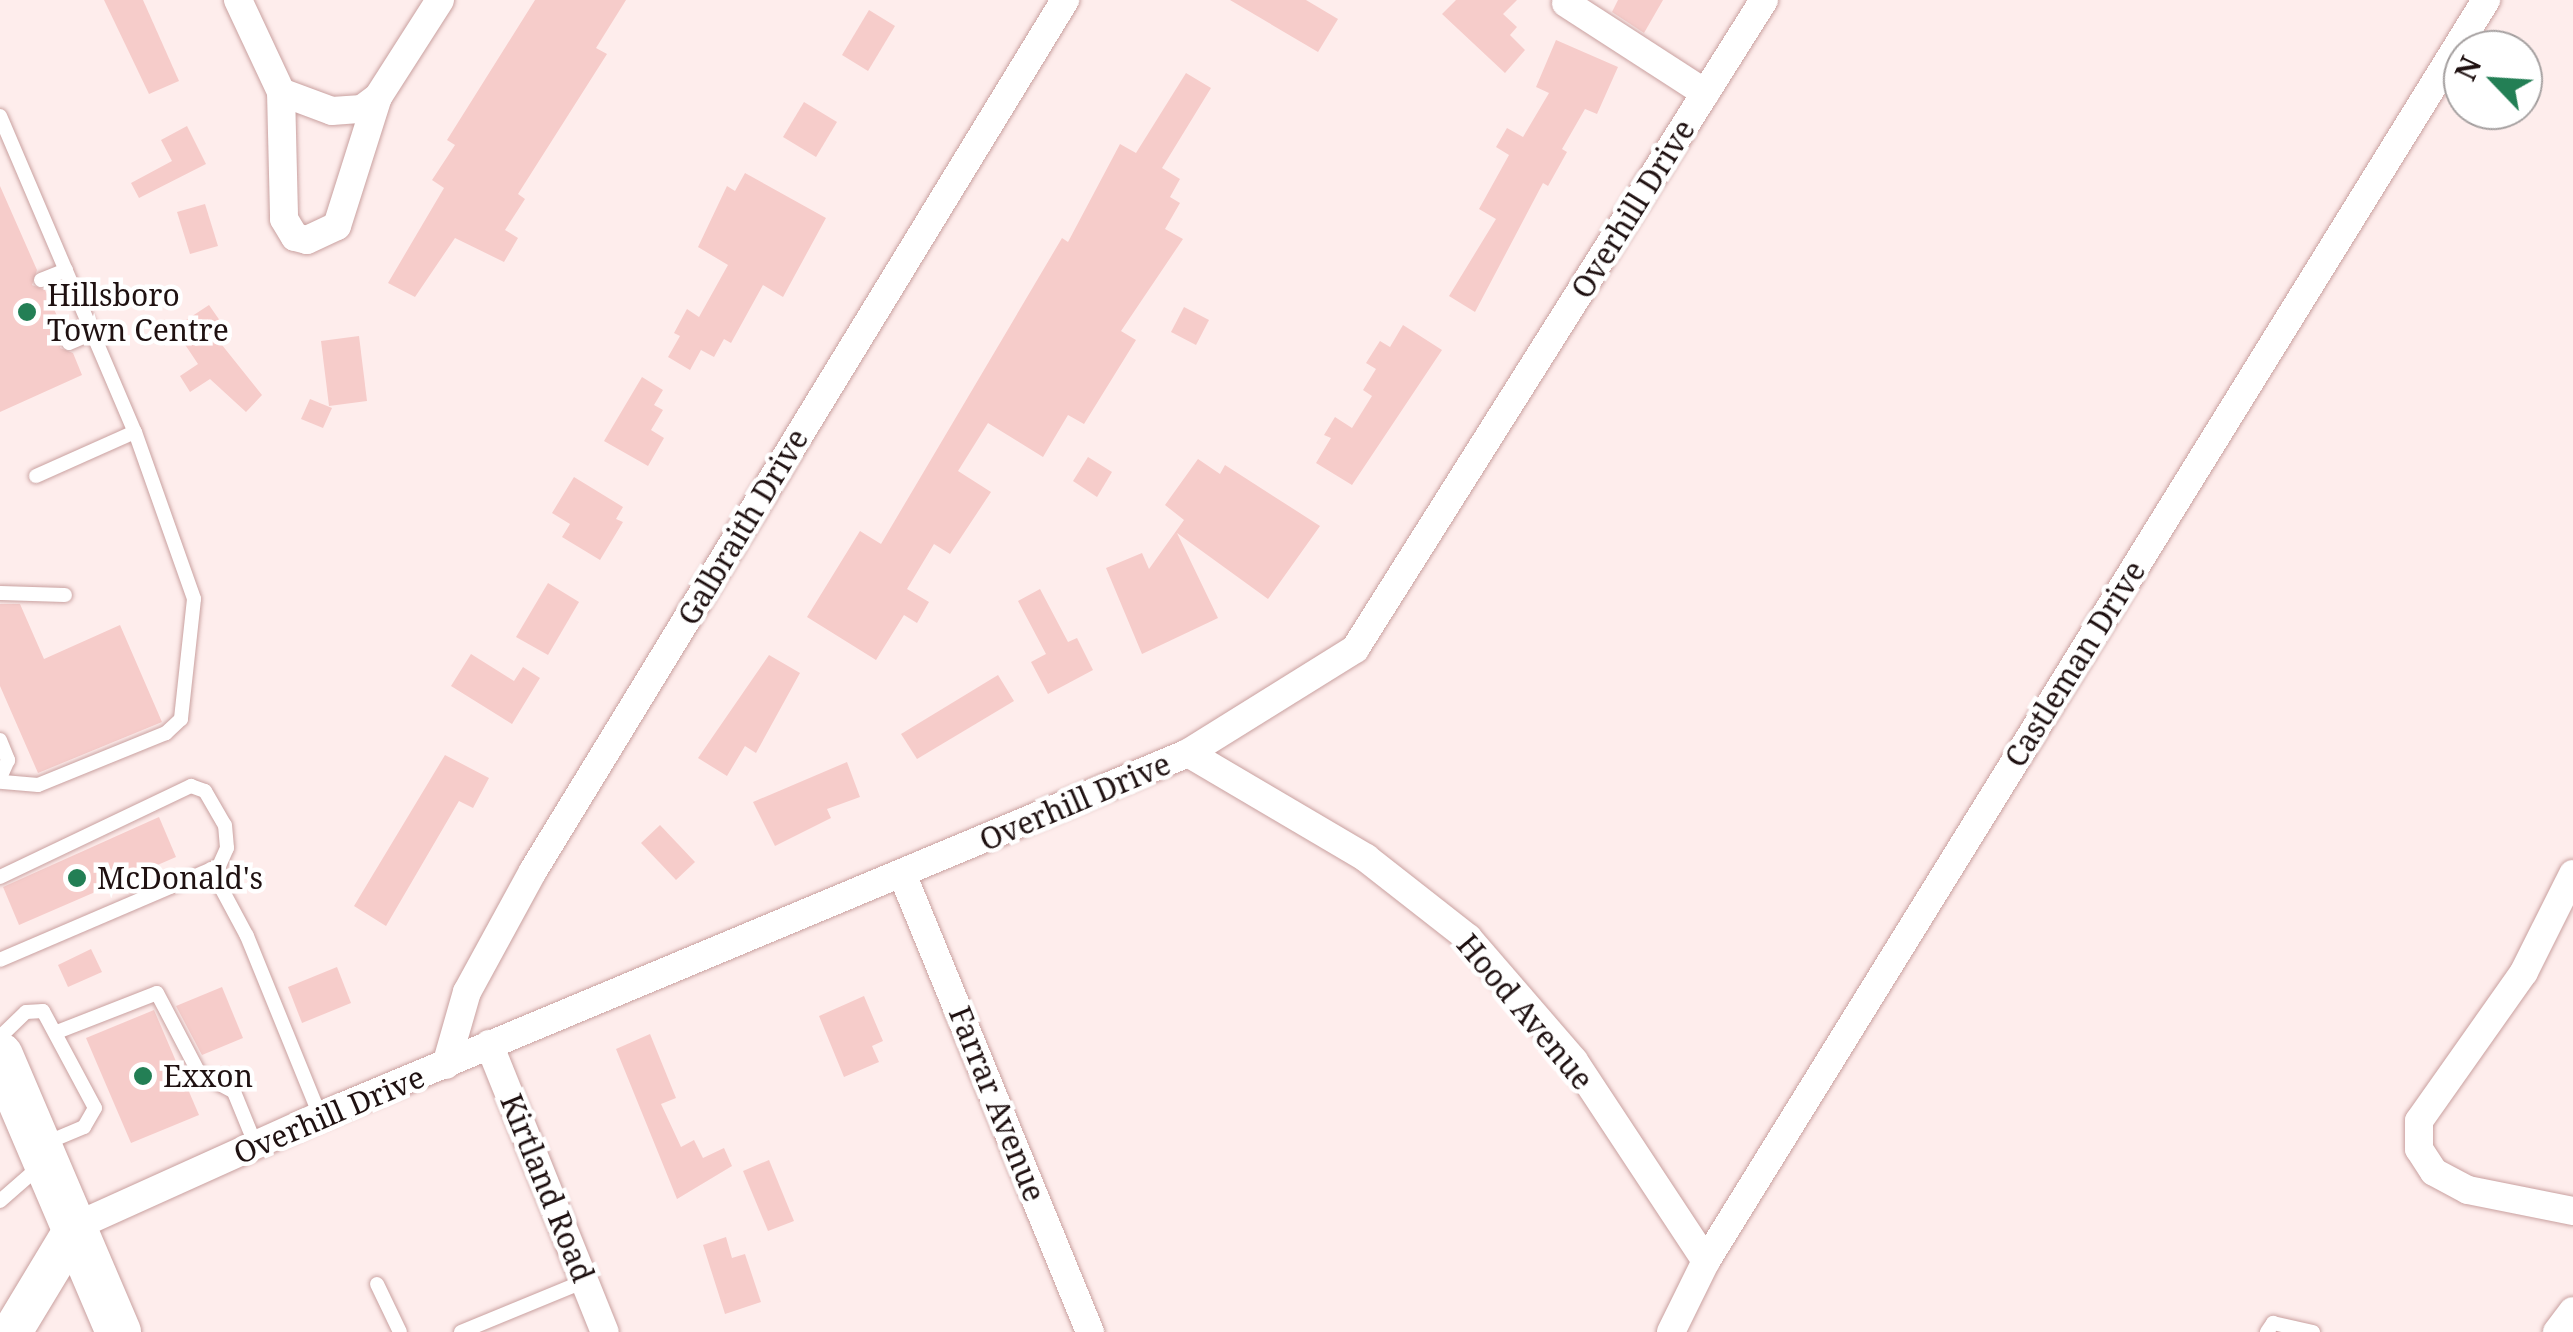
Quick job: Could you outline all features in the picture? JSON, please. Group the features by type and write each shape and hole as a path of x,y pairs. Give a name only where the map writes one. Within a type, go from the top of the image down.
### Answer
{"main road":[{"path":"0,1055 118,1332"}],"street":[{"path":"238,0 281,92 284,219 295,237 306,240 329,234 344,214 378,97 440,0"},
{"name":"Galbraith Drive","path":"446,1064 468,992 533,871 1064,0"},
{"name":"Overhill Drive","path":"76,1226 489,1044 903,876 1188,753 1355,649 1764,0"},
{"name":"Castleman Drive","path":"1671,1332 1706,1261 2486,0"},
{"path":"1566,3 1705,93"},
{"path":"281,92 320,110 346,112 378,97"},
{"name":"Hood Avenue","path":"1188,753 1366,858 1468,938 1574,1061 1706,1261"},
{"path":"2573,874 2524,972 2420,1121 2419,1149 2434,1172 2468,1190 2573,1212"},
{"name":"Farrar Avenue","path":"903,876 1090,1332"},
{"name":"Kirtland Road","path":"489,1044 606,1332"},
{"path":"15,1314 76,1226"},
{"path":"2557,1332 2573,1311"}],"lane":[{"path":"0,116 6,149 66,270 135,432 194,599 181,719 166,734 38,786 0,780 8,760 0,740"},
{"path":"41,280 66,270"},
{"path":"68,343 93,333"},
{"path":"36,476 135,432"},
{"path":"0,593 65,595"},
{"path":"0,878 191,786 205,791 225,825 227,848 211,869 0,960"},
{"path":"211,869 247,936 320,1116"},
{"path":"57,1032 157,993 199,1073 234,1092 256,1146"},
{"path":"0,1037 35,1009 57,1032 95,1108 84,1127 44,1153 0,1201"},
{"path":"461,1332 585,1281"},
{"path":"377,1284 400,1332"},
{"path":"2267,1332 2273,1324 2313,1332"}],"building":[{"path":"104,0 143,0 179,81 149,94"},
{"path":"535,0 626,0 596,48 607,54 518,194 525,199 505,230 518,238 504,262 455,238 415,297 388,283 444,188 432,180 455,145 447,140"},
{"path":"1230,0 1306,0 1338,19 1318,52"},
{"path":"1456,0 1517,0 1503,14 1517,27 1510,35 1525,50 1505,73 1442,14"},
{"path":"1618,0 1663,0 1644,33 1612,12"},
{"path":"869,10 895,26 868,71 842,55"},
{"path":"1556,40 1618,67 1597,114 1585,109 1562,149 1567,152 1548,186 1543,183 1475,312 1449,296 1496,219 1479,209 1509,155 1496,147 1507,128 1523,137 1549,93 1536,87"},
{"path":"1186,73 1211,88 1162,168 1180,179 1170,197 1180,203 1165,229 1183,239 1121,331 1136,340 1084,424 1068,415 1043,457 988,423 958,471 991,492 950,554 934,544 907,589 929,602 917,623 904,615 876,660 807,617 860,531 881,544 1062,238 1068,242 1120,144 1136,153"},
{"path":"804,102 837,122 816,157 783,137"},
{"path":"187,126 206,164 139,198 131,183 172,161 161,140"},
{"path":"745,173 826,218 783,297 763,285 731,343 724,339 714,357 701,350 690,370 668,357 680,336 674,333 687,309 699,317 728,265 698,247 727,186 735,191"},
{"name":"Hillsboro Town Centre","path":"0,186 37,270 32,285 45,290 65,333 60,348 73,353 82,375 0,412"},
{"path":"205,204 218,246 190,254 177,212"},
{"path":"209,305 225,328 214,335 262,395 246,412 210,379 190,392 180,376 198,364 174,328"},
{"path":"1184,307 1209,320 1196,345 1171,332"},
{"path":"1403,325 1442,350 1352,485 1316,463 1331,438 1324,435 1335,417 1352,428 1372,396 1363,390 1376,369 1366,363 1380,341 1390,347"},
{"path":"359,336 367,401 329,406 321,341"},
{"path":"642,377 663,390 654,405 663,410 651,430 664,438 648,466 604,441"},
{"path":"310,399 332,408 323,428 301,419"},
{"path":"1088,457 1112,472 1097,497 1073,481"},
{"path":"1198,459 1220,474 1225,465 1320,526 1268,599 1177,533 1218,618 1142,654 1106,568 1142,553 1149,569 1184,520 1165,505"},
{"path":"574,477 623,507 616,519 623,522 600,560 562,537 570,524 552,513"},
{"path":"548,583 579,602 548,655 516,637"},
{"path":"1040,589 1068,642 1077,638 1093,670 1048,694 1031,662 1046,654 1018,601"},
{"path":"0,604 20,604 44,659 120,625 162,722 38,773 0,686"},
{"path":"471,654 514,681 523,667 540,678 512,724 451,686"},
{"path":"769,655 800,673 756,753 745,746 727,776 698,758"},
{"path":"998,675 1014,701 917,759 901,734"},
{"path":"445,755 489,778 473,808 459,801 386,926 354,906"},
{"path":"847,762 860,797 827,809 831,818 775,846 753,802"},
{"path":"159,817 176,857 19,925 3,887"},
{"path":"660,825 695,862 676,880 641,843"},
{"path":"91,949 102,972 68,987 58,965"},
{"path":"337,967 351,1003 302,1023 288,987"},
{"path":"222,987 243,1038 202,1055 176,1006"},
{"path":"864,996 883,1041 872,1046 879,1062 844,1077 819,1016"},
{"name":"Exxon","path":"154,1010 199,1115 131,1143 86,1038"},
{"path":"650,1034 676,1098 661,1104 681,1147 694,1140 703,1158 724,1148 732,1166 677,1199 616,1049"},
{"path":"769,1160 794,1221 768,1231 743,1171"},
{"path":"726,1237 732,1258 745,1254 761,1302 725,1314 703,1245"}],"place":[{"name":"Hillsboro Town Centre","path":"27,312"},
{"name":"McDonald's","path":"77,878"},
{"name":"Exxon","path":"143,1076"}]}
